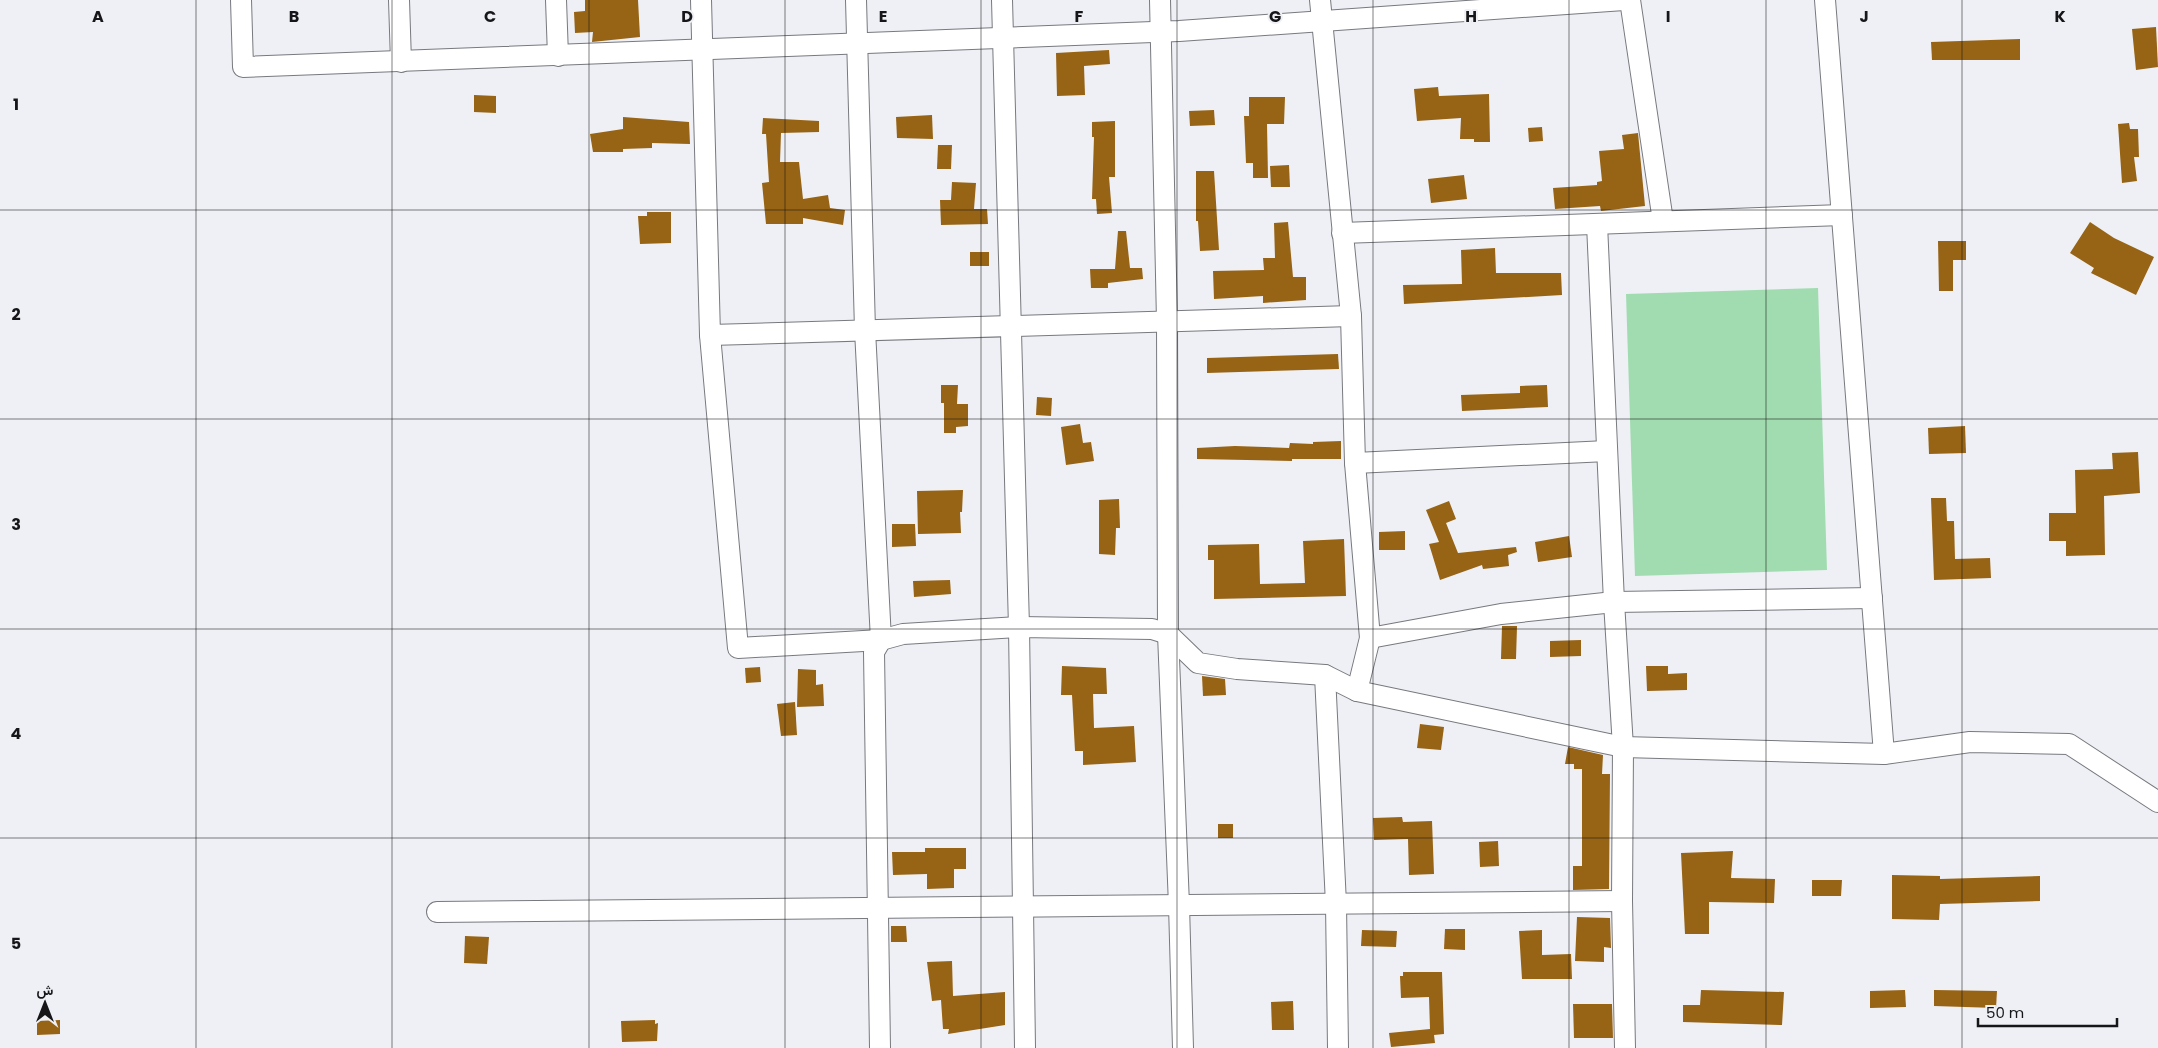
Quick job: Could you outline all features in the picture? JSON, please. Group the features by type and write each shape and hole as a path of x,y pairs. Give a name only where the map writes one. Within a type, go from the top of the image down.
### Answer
{"street":[{"path":"241,0 243,67 1161,32 1624,0"},
{"path":"399,0 401,62"},
{"path":"556,0 558,56"},
{"path":"701,0 710,335 738,648 881,640 903,634 1019,627 1152,629 1168,634 1198,663 1237,669 1325,675 1356,691 1623,747 1884,754 1970,742 2069,744 2158,802"},
{"path":"856,0 865,330 881,640 874,652 880,1048"},
{"path":"1002,0 1019,627 1025,1048"},
{"path":"1160,0 1167,321 1168,634 1180,905 1183,1048"},
{"path":"1320,0 1320,22 1351,316 1355,463 1370,638 1356,691"},
{"path":"1630,0 1663,221"},
{"path":"1825,0 1884,754"},
{"path":"1342,233 1842,215"},
{"path":"1597,224 1614,602 1623,747 1622,901 1625,1048"},
{"path":"710,335 1351,316"},
{"path":"1355,463 1607,452"},
{"path":"1370,638 1501,614 1614,602 1872,598"},
{"path":"1325,675 1336,904 1338,1048"},
{"path":"437,912 1622,901"}],"green space":[{"path":"1818,288 1827,570 1635,576 1626,294"}],"building":[{"path":"585,0 638,0 640,37 592,42 593,32 575,33 574,12 585,11"},
{"path":"2156,27 2158,67 2136,70 2132,29"},
{"path":"2020,39 2020,60 1932,60 1931,42"},
{"path":"1109,50 1110,64 1084,66 1085,95 1057,96 1056,53"},
{"path":"1438,87 1439,96 1489,94 1490,142 1474,142 1474,139 1460,139 1461,118 1417,121 1414,89"},
{"path":"474,95 496,96 496,113 474,112"},
{"path":"1249,97 1285,97 1284,124 1267,124 1268,178 1253,178 1253,163 1246,163 1244,116 1249,116"},
{"path":"1214,110 1215,125 1190,126 1189,111"},
{"path":"932,115 933,139 897,138 896,117"},
{"path":"623,117 689,122 690,144 652,143 652,148 623,149 623,152 593,152 590,134 623,129"},
{"path":"763,118 819,121 819,132 781,133 780,162 799,162 803,199 828,195 830,208 845,210 843,225 803,218 803,224 766,224 762,183 769,182 766,134 762,134"},
{"path":"1115,121 1115,177 1109,177 1112,213 1097,214 1096,199 1092,199 1094,137 1092,137 1092,122"},
{"path":"2129,123 2130,129 2138,129 2139,157 2134,157 2137,181 2122,183 2118,124"},
{"path":"1542,127 1543,141 1529,142 1528,128"},
{"path":"1638,133 1645,206 1601,211 1600,206 1555,209 1553,188 1597,185 1597,182 1602,181 1599,151 1624,149 1622,135"},
{"path":"938,145 952,145 951,169 937,169"},
{"path":"1289,165 1290,187 1271,187 1270,166"},
{"path":"1196,171 1214,171 1219,250 1200,251 1198,221 1196,221"},
{"path":"1464,175 1467,199 1431,203 1428,179"},
{"path":"952,182 976,183 974,209 987,209 988,224 941,225 940,200 951,200"},
{"path":"647,212 671,212 671,243 640,244 638,216 647,216"},
{"path":"1288,222 1293,277 1306,277 1306,300 1263,303 1263,296 1214,299 1213,271 1264,270 1263,258 1275,258 1274,223"},
{"path":"2090,222 2114,238 2154,257 2136,295 2091,273 2094,268 2070,253"},
{"path":"1118,231 1126,231 1130,268 1142,268 1143,279 1108,283 1108,288 1091,288 1090,269 1115,269"},
{"path":"1938,241 1966,241 1966,260 1953,260 1953,291 1939,291"},
{"path":"1495,248 1496,273 1561,273 1562,295 1404,304 1403,285 1462,284 1461,250"},
{"path":"970,252 989,252 989,266 970,266"},
{"path":"1338,354 1339,369 1207,373 1207,358"},
{"path":"941,385 958,385 957,404 968,404 968,426 956,427 956,433 944,433 944,403 941,403"},
{"path":"1547,385 1548,407 1462,411 1461,395 1520,393 1520,386"},
{"path":"1037,397 1052,398 1051,416 1036,415"},
{"path":"1080,424 1083,443 1091,442 1094,461 1066,465 1061,427"},
{"path":"1965,426 1966,453 1929,454 1928,428"},
{"path":"1341,441 1341,459 1292,459 1292,461 1197,459 1197,448 1235,446 1289,448 1290,443 1313,444 1313,442"},
{"path":"2138,452 2140,493 2104,496 2105,555 2066,556 2066,541 2049,541 2049,513 2076,513 2075,470 2113,469 2112,453"},
{"path":"963,490 962,512 960,512 961,533 918,534 917,491"},
{"path":"1931,498 1946,498 1947,521 1954,521 1955,559 1990,558 1991,578 1934,580"},
{"path":"1119,499 1120,528 1116,528 1115,555 1099,554 1099,500"},
{"path":"1449,501 1456,519 1446,523 1458,553 1516,547 1517,552 1508,555 1509,566 1483,569 1482,565 1440,580 1429,544 1439,542 1426,510"},
{"path":"892,524 915,524 916,546 892,547"},
{"path":"1405,531 1405,550 1379,550 1379,532"},
{"path":"1569,536 1572,557 1538,562 1535,542"},
{"path":"1344,539 1346,596 1214,599 1214,560 1208,560 1208,545 1259,544 1260,584 1305,583 1303,541"},
{"path":"950,580 951,594 914,597 913,581"},
{"path":"1502,626 1517,626 1516,659 1501,659"},
{"path":"1581,640 1581,656 1550,657 1550,641"},
{"path":"1062,666 1106,668 1107,694 1093,694 1094,728 1134,726 1136,762 1083,765 1083,751 1075,751 1072,695 1061,695"},
{"path":"1646,666 1668,666 1668,674 1687,673 1687,690 1647,691"},
{"path":"760,667 761,682 746,683 745,668"},
{"path":"798,669 816,670 816,685 823,684 824,706 797,707"},
{"path":"1202,676 1225,679 1226,695 1203,696"},
{"path":"795,702 797,735 781,736 777,704"},
{"path":"1420,724 1444,727 1441,750 1417,748"},
{"path":"1568,747 1603,755 1602,774 1610,774 1609,889 1573,890 1573,866 1582,866 1582,769 1574,769 1574,764 1565,764"},
{"path":"1402,817 1403,822 1432,821 1434,874 1409,875 1408,839 1374,840 1373,818"},
{"path":"1218,824 1233,824 1233,838 1218,838"},
{"path":"1498,841 1499,866 1480,867 1479,842"},
{"path":"925,848 966,848 966,869 954,869 954,888 927,889 927,874 893,875 892,852 925,852"},
{"path":"1733,851 1731,878 1775,879 1774,903 1709,902 1709,934 1685,934 1681,853"},
{"path":"1892,875 1940,876 1940,879 2040,876 2040,901 1940,904 1939,920 1892,919"},
{"path":"1812,880 1842,880 1841,896 1812,896"},
{"path":"1577,917 1610,918 1611,948 1604,947 1604,962 1575,961"},
{"path":"891,926 906,926 907,942 891,942"},
{"path":"1445,929 1465,929 1465,950 1444,949"},
{"path":"1362,930 1397,931 1396,947 1361,946"},
{"path":"1542,930 1542,955 1571,954 1572,979 1522,979 1519,931"},
{"path":"465,936 489,937 487,964 464,963"},
{"path":"952,961 953,996 1005,992 1005,1025 948,1034 949,1029 943,1029 941,1000 932,1001 927,962"},
{"path":"1403,972 1442,972 1444,1034 1434,1035 1435,1043 1391,1047 1389,1033 1430,1029 1429,997 1401,998 1400,976 1403,976"},
{"path":"1701,990 1784,992 1782,1025 1683,1022 1683,1005 1700,1005"},
{"path":"1905,990 1906,1007 1870,1008 1870,991"},
{"path":"1934,990 1997,991 1996,1008 1934,1006"},
{"path":"1293,1001 1294,1030 1272,1030 1271,1002"},
{"path":"1573,1004 1612,1004 1613,1038 1574,1038"},
{"path":"60,1020 60,1034 37,1035 37,1021"},
{"path":"655,1020 655,1024 658,1023 657,1041 622,1042 621,1021"}]}
